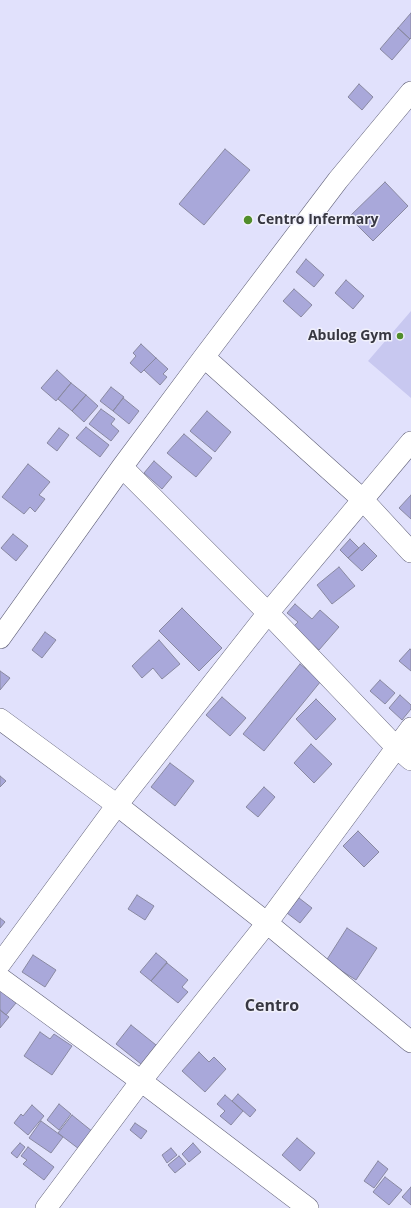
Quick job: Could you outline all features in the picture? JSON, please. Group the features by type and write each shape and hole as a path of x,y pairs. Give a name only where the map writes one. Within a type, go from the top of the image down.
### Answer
{"street":[{"path":"0,638 122,467 204,357 338,180 411,92"},
{"path":"204,357 362,499 411,552"},
{"path":"0,964 116,805 268,613 411,442"},
{"path":"122,467 268,613 404,753"},
{"path":"0,719 116,805 267,923 411,1042"},
{"path":"46,1208 141,1081 404,753 411,728"},
{"path":"0,978 141,1081 308,1208"}],"shaded area":[{"name":"Abulog Gym","path":"411,311 411,398 368,361"}],"building":[{"path":"411,13 411,38 410,39 398,28"},
{"path":"398,28 410,39 392,60 380,49"},
{"path":"359,84 373,97 362,110 348,97"},
{"path":"225,149 250,170 204,225 179,204"},
{"path":"385,182 408,206 373,241 349,217"},
{"path":"306,259 324,275 314,287 296,272"},
{"path":"346,280 364,296 353,309 335,293"},
{"path":"294,289 312,305 301,317 283,301"},
{"path":"141,344 156,358 141,373 130,363 136,356 133,353"},
{"path":"156,358 168,369 163,374 167,377 160,385 144,370"},
{"path":"57,370 71,383 56,401 41,388"},
{"path":"71,383 86,395 72,411 58,399"},
{"path":"111,387 124,397 113,411 100,401"},
{"path":"86,395 98,406 84,422 72,411"},
{"path":"123,398 139,411 129,424 113,411"},
{"path":"101,409 115,419 111,424 119,431 111,441 89,424"},
{"path":"207,411 231,432 215,452 190,431"},
{"path":"86,427 109,445 100,457 76,438"},
{"path":"59,428 69,435 57,451 47,443"},
{"path":"184,434 212,458 196,477 167,453"},
{"path":"154,461 172,477 162,489 144,473"},
{"path":"28,464 50,482 39,495 45,499 35,512 30,507 24,514 2,497"},
{"path":"411,495 411,519 399,508"},
{"path":"13,534 28,546 16,561 1,548"},
{"path":"350,539 359,548 348,558 340,550"},
{"path":"364,543 377,556 362,571 348,558"},
{"path":"339,567 355,586 332,604 317,585"},
{"path":"295,604 312,619 320,610 339,627 319,650 293,627 298,622 287,613"},
{"path":"182,608 222,648 199,671 159,631"},
{"path":"45,632 56,640 42,658 32,650"},
{"path":"159,640 180,664 162,679 153,668 142,678 132,666"},
{"path":"410,649 411,650 411,671 399,661"},
{"path":"300,664 321,681 264,751 243,734"},
{"path":"0,671 10,678 0,690"},
{"path":"380,680 395,693 385,704 370,691"},
{"path":"400,695 411,705 411,709 402,720 389,708"},
{"path":"222,697 246,718 230,736 206,715"},
{"path":"316,699 336,719 316,740 296,719"},
{"path":"311,744 332,764 314,783 294,763"},
{"path":"170,763 194,781 175,806 151,787"},
{"path":"0,776 6,781 0,787"},
{"path":"264,787 275,797 258,817 246,807"},
{"path":"358,831 379,852 364,867 343,846"},
{"path":"137,895 154,906 145,920 128,909"},
{"path":"299,898 312,908 300,923 287,913"},
{"path":"0,918 5,922 0,928"},
{"path":"347,928 377,948 356,980 326,961"},
{"path":"156,953 167,962 151,981 140,972"},
{"path":"33,955 56,970 45,987 22,972"},
{"path":"167,963 188,980 182,987 188,992 178,1003 151,981"},
{"path":"0,990 16,1003 6,1015 0,1010"},
{"path":"0,1010 9,1017 0,1028"},
{"path":"131,1025 156,1045 141,1064 116,1044"},
{"path":"40,1032 50,1039 54,1034 72,1046 52,1075 24,1056"},
{"path":"199,1052 209,1062 214,1057 226,1069 205,1092 182,1071"},
{"path":"238,1094 256,1110 250,1117 232,1101"},
{"path":"225,1095 243,1111 231,1125 220,1116 225,1111 217,1104"},
{"path":"59,1104 71,1114 59,1130 47,1120"},
{"path":"32,1105 44,1116 28,1135 14,1123 21,1114 23,1116"},
{"path":"72,1115 93,1132 79,1149 58,1133"},
{"path":"41,1121 63,1137 51,1153 29,1138"},
{"path":"135,1123 147,1131 141,1139 130,1130"},
{"path":"297,1138 315,1153 300,1171 282,1155"},
{"path":"20,1143 25,1147 17,1158 11,1153"},
{"path":"193,1143 201,1152 189,1162 182,1154"},
{"path":"28,1147 54,1167 44,1180 23,1164 27,1160 21,1156"},
{"path":"171,1148 177,1155 167,1163 162,1155"},
{"path":"179,1156 186,1164 175,1173 168,1165"},
{"path":"378,1161 388,1169 374,1188 364,1181"},
{"path":"385,1177 402,1190 389,1205 373,1192"},
{"path":"411,1187 411,1205 402,1197"}],"place":[{"name":"Centro Infermary","path":"248,220"},
{"name":"Abulog Gym","path":"400,336"}],"district":[{"name":"Centro","path":"272,1006"}]}
